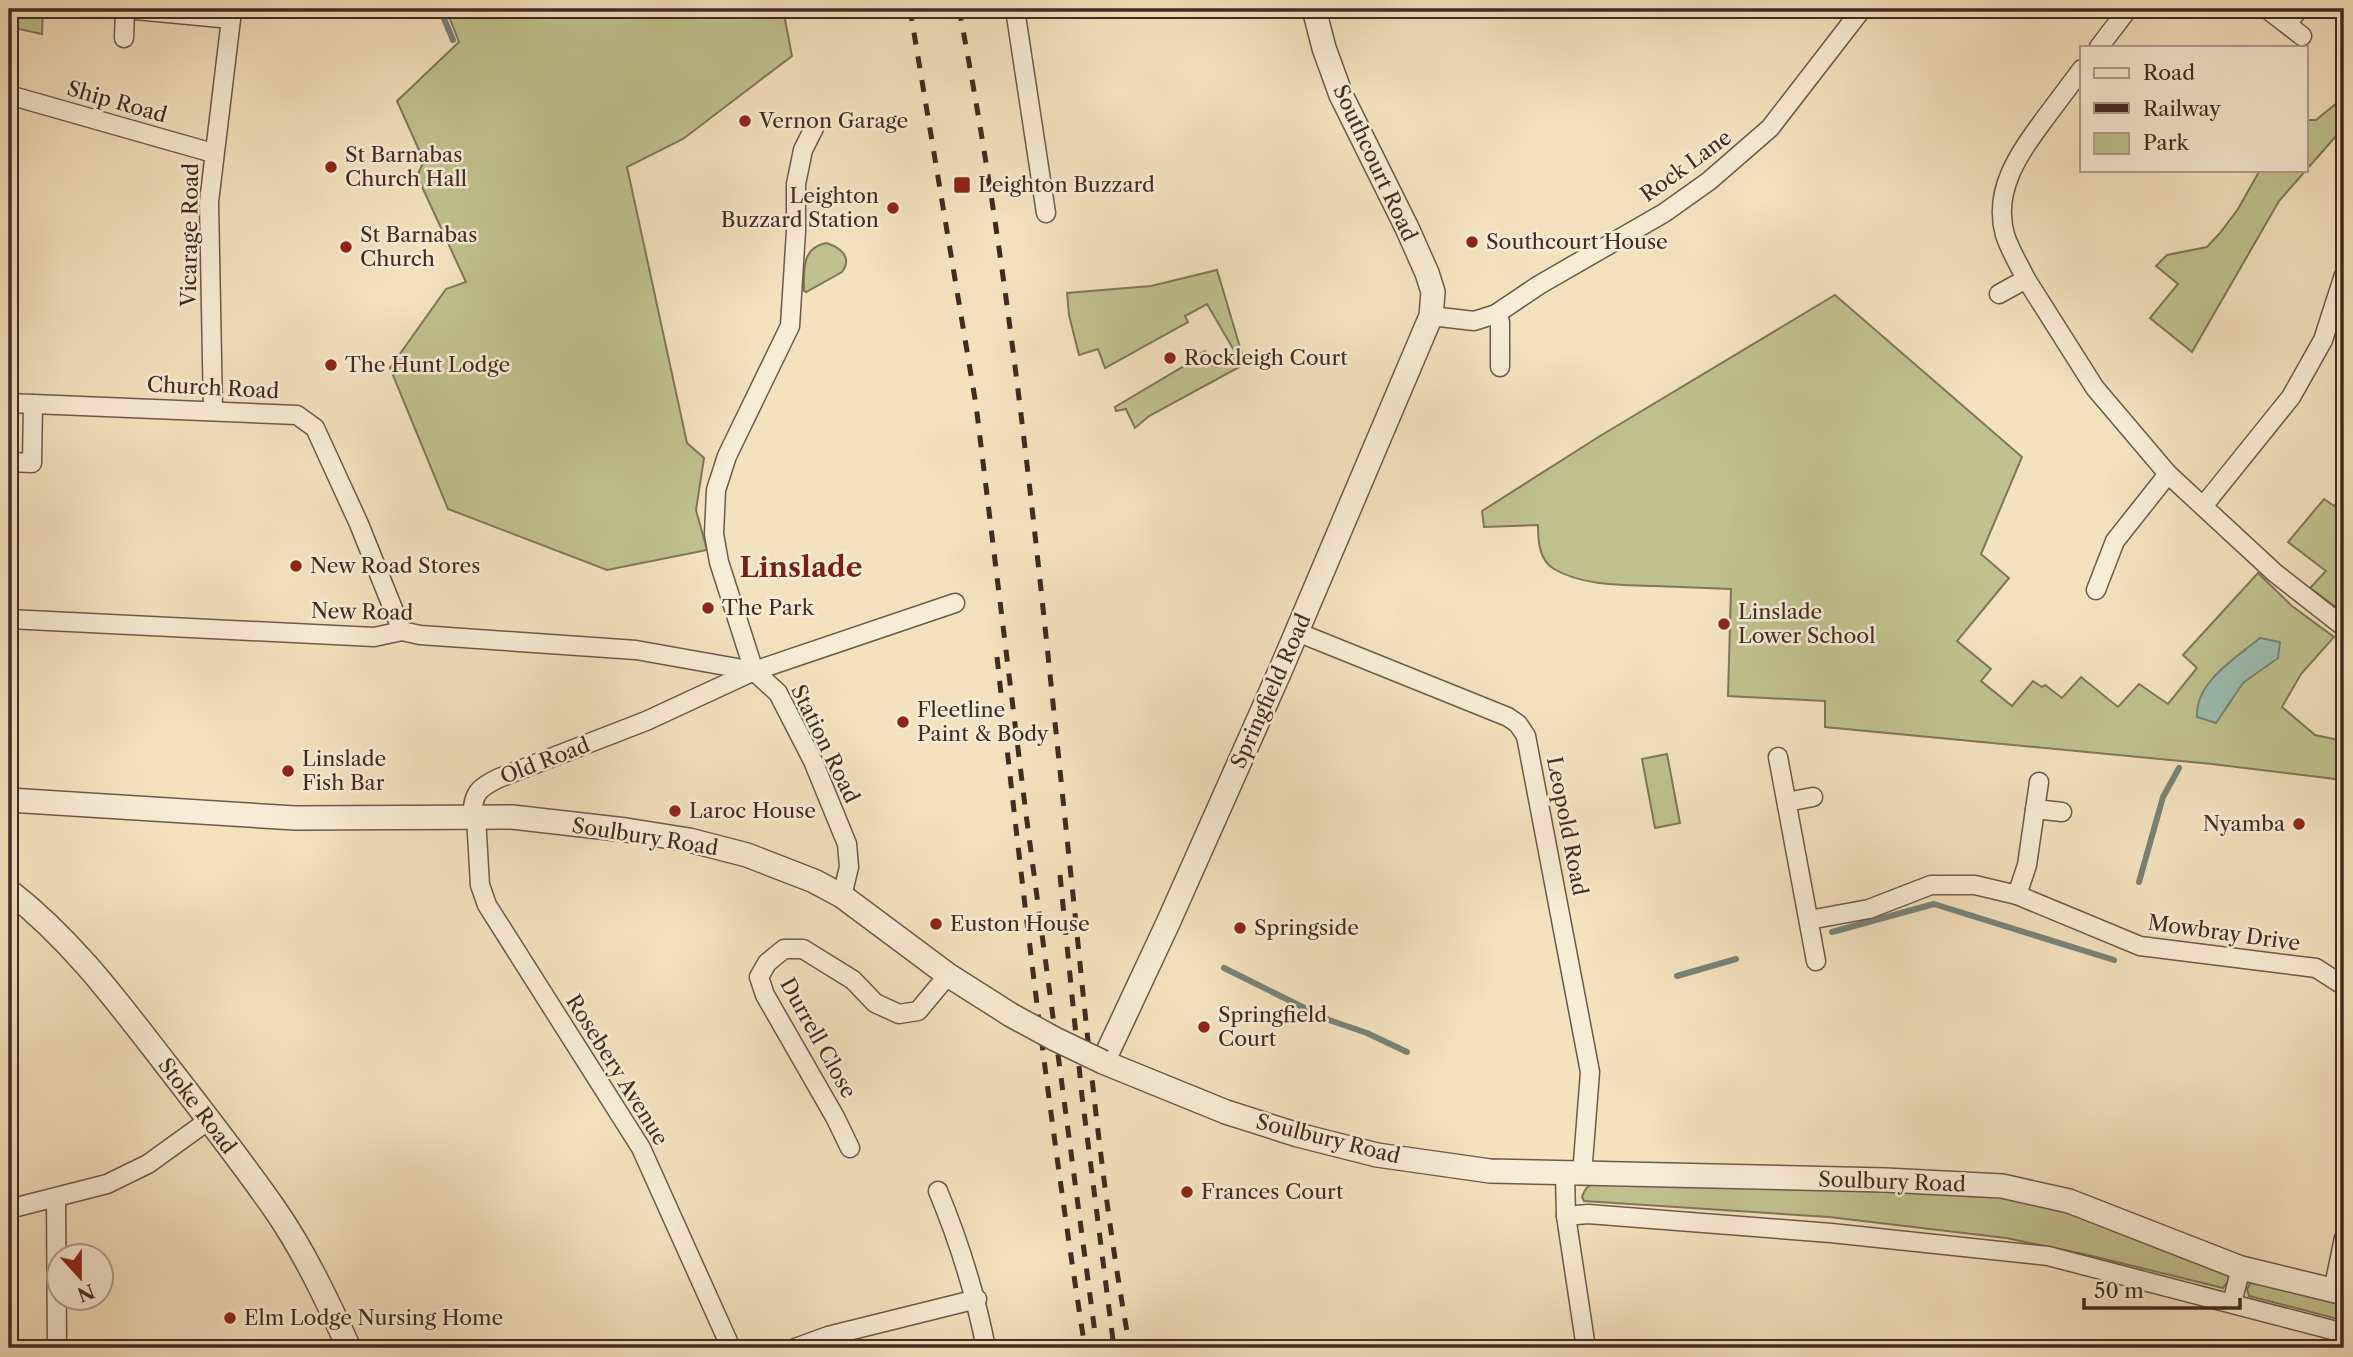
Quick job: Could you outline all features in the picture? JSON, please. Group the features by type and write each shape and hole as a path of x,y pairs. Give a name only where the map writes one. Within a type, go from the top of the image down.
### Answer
{"street":[{"path":"124,38 125,9 236,14"},
{"path":"1015,9 1046,213"},
{"name":"Southcourt Road","path":"1314,9 1324,48 1341,95 1427,273 1433,292 1431,316"},
{"name":"Rock Lane","path":"1431,316 1474,321 1496,314 1539,285 1664,212 1709,181 1770,128 1862,9"},
{"path":"2100,46 2128,9"},
{"path":"2267,9 2302,36"},
{"path":"2287,24 2299,9"},
{"name":"Vicarage Road","path":"213,411 209,202 213,153 236,14"},
{"path":"2080,76 2023,149 2009,174 2003,193 2005,233 2026,279 2095,388 2168,474 2275,573 2344,627"},
{"name":"Ship Road","path":"9,95 213,153"},
{"name":"Station Road","path":"814,128 803,150 796,184 790,326 727,456 716,490 714,534 719,562 754,671 778,693 813,761 847,844 849,867 842,896"},
{"path":"2204,505 2291,397 2323,340 2344,275"},
{"path":"1999,294 2026,279"},
{"path":"1496,314 1500,322 1500,367"},
{"name":"Springfield Road","path":"1108,1064 1297,632 1431,316"},
{"name":"Church Road","path":"9,403 297,415 315,428 359,524 402,631"},
{"path":"9,462 32,463 33,404"},
{"path":"2096,590 2115,541 2168,474"},
{"name":"Old Road","path":"474,817 475,796 482,786 646,721 754,671 955,603"},
{"name":"New Road","path":"9,619 374,637 402,631 420,635 636,650 754,671"},
{"name":"Leopold Road","path":"1297,632 1508,717 1518,724 1526,736 1590,1072 1566,1216 1586,1348"},
{"path":"1778,757 1816,961"},
{"path":"2017,895 2026,865 2039,782"},
{"path":"1787,802 1813,797"},
{"path":"9,800 295,818 474,817"},
{"path":"2035,809 2062,812"},
{"name":"Soulbury Road","path":"474,817 512,817 626,830 689,840 747,855 814,881 842,896 948,975 1055,1039 1108,1064 1226,1112 1298,1135 1377,1155 1490,1171 2002,1186 2069,1202 2241,1268 2339,1292"},
{"name":"Rosebery Avenue","path":"474,817 480,885 487,905 641,1148 731,1348"},
{"name":"Mowbray Drive","path":"1809,920 1868,909 1931,886 1975,885 2017,895 2140,946 2316,968 2344,986"},
{"name":"Stoke Road","path":"9,891 42,918 102,982 209,1119 275,1209 308,1264 349,1348"},
{"name":"Durrell Close","path":"850,1148 765,995 759,977 767,963 784,949 803,949 853,980 875,1003 898,1014 918,1011 948,975"},
{"path":"9,1209 107,1184 148,1164 209,1119"},
{"path":"938,1191 960,1245 977,1299 986,1348"},
{"path":"56,1199 57,1348"},
{"path":"1566,1216 1588,1214 1804,1231 2048,1256 2344,1333"},
{"path":"2339,1292 2344,1238"},
{"path":"2232,1303 2241,1268"},
{"path":"795,1348 828,1336 977,1299"}],"green space":[{"path":"9,9 43,9 42,34 9,27"},
{"path":"446,9 783,9 792,56 683,139 627,167 687,443 704,458 696,510 707,550 607,570 448,509 390,368 446,289 466,282 417,176 424,161 397,101 459,42"},
{"path":"2344,97 2344,127 2308,168 2308,120 2316,120"},
{"path":"2259,172 2304,172 2279,201 2192,352 2150,318 2178,284 2156,266 2167,255 2207,247 2238,209"},
{"path":"826,243 843,253 845,267 842,272 806,292 804,276 808,255"},
{"path":"1217,270 1245,364 1149,416 1135,428 1126,409 1116,411 1115,407 1205,351 1217,367 1235,352 1207,304 1185,316 1188,322 1105,368 1098,349 1079,355 1069,315 1067,293 1151,286"},
{"name":"Linslade Lower School","path":"1835,295 2022,457 1981,554 2009,578 1957,641 1991,669 1981,681 2012,706 2033,681 2042,687 2045,685 2062,698 2081,677 2118,707 2139,684 2168,704 2197,668 2183,655 2258,573 2292,606 2334,637 2301,674 2282,707 2315,735 2344,741 2344,780 2212,764 1825,727 1825,701 1728,696 1731,589 1616,585 1577,579 1554,569 1545,561 1539,544 1538,525 1484,527 1482,511 1600,436"},
{"path":"2344,493 2344,613 2310,588 2326,571 2288,542 2324,499 2334,506"},
{"path":"1667,754 1680,823 1655,828 1642,759"},
{"path":"1596,1182 1849,1187 2000,1195 2086,1216 2229,1275 2223,1288 2006,1238 1829,1217 1584,1201 1584,1191"},
{"path":"2254,1277 2344,1301 2344,1328 2337,1326 2338,1319 2249,1296 2247,1289"}],"shaded area":[{"path":"2260,638 2280,642 2278,658 2243,683 2216,723 2197,717 2198,704 2210,682"}],"waterway":[{"path":"440,9 453,40"},
{"path":"2139,882 2163,797 2179,768"},
{"path":"1832,932 1934,904 2114,960"},
{"path":"1677,976 1736,959"},
{"path":"1224,968 1329,1020 1367,1033 1407,1052"}],"railway":[{"path":"910,9 976,405 1026,814 1097,1348"},
{"path":"959,9 997,231 1012,343 1039,567 1098,1127 1130,1348"},
{"path":"997,657 1037,1003 1085,1348"},
{"path":"1060,875 1082,1096 1114,1348"}],"place":[{"name":"Vernon Garage","path":"745,121"},
{"name":"St Barnabas Church Hall","path":"331,167"},
{"name":"Leighton Buzzard","path":"962,185"},
{"name":"Leighton Buzzard Station","path":"893,208"},
{"name":"Southcourt House","path":"1472,242"},
{"name":"St Barnabas Church","path":"346,247"},
{"name":"Rockleigh Court","path":"1170,358"},
{"name":"The Hunt Lodge","path":"331,365"},
{"name":"New Road Stores","path":"296,566"},
{"name":"The Park","path":"708,608"},
{"name":"Linslade Lower School","path":"1724,624"},
{"name":"Fleetline Paint & Body","path":"903,722"},
{"name":"Linslade Fish Bar","path":"288,771"},
{"name":"Laroc House","path":"675,811"},
{"name":"Nyamba","path":"2299,824"},
{"name":"Euston House","path":"936,924"},
{"name":"Springside","path":"1240,928"},
{"name":"Springfield Court","path":"1204,1027"},
{"name":"Frances Court","path":"1187,1192"},
{"name":"Elm Lodge Nursing Home","path":"230,1318"}],"district":[{"name":"Linslade","path":"801,567"}]}
